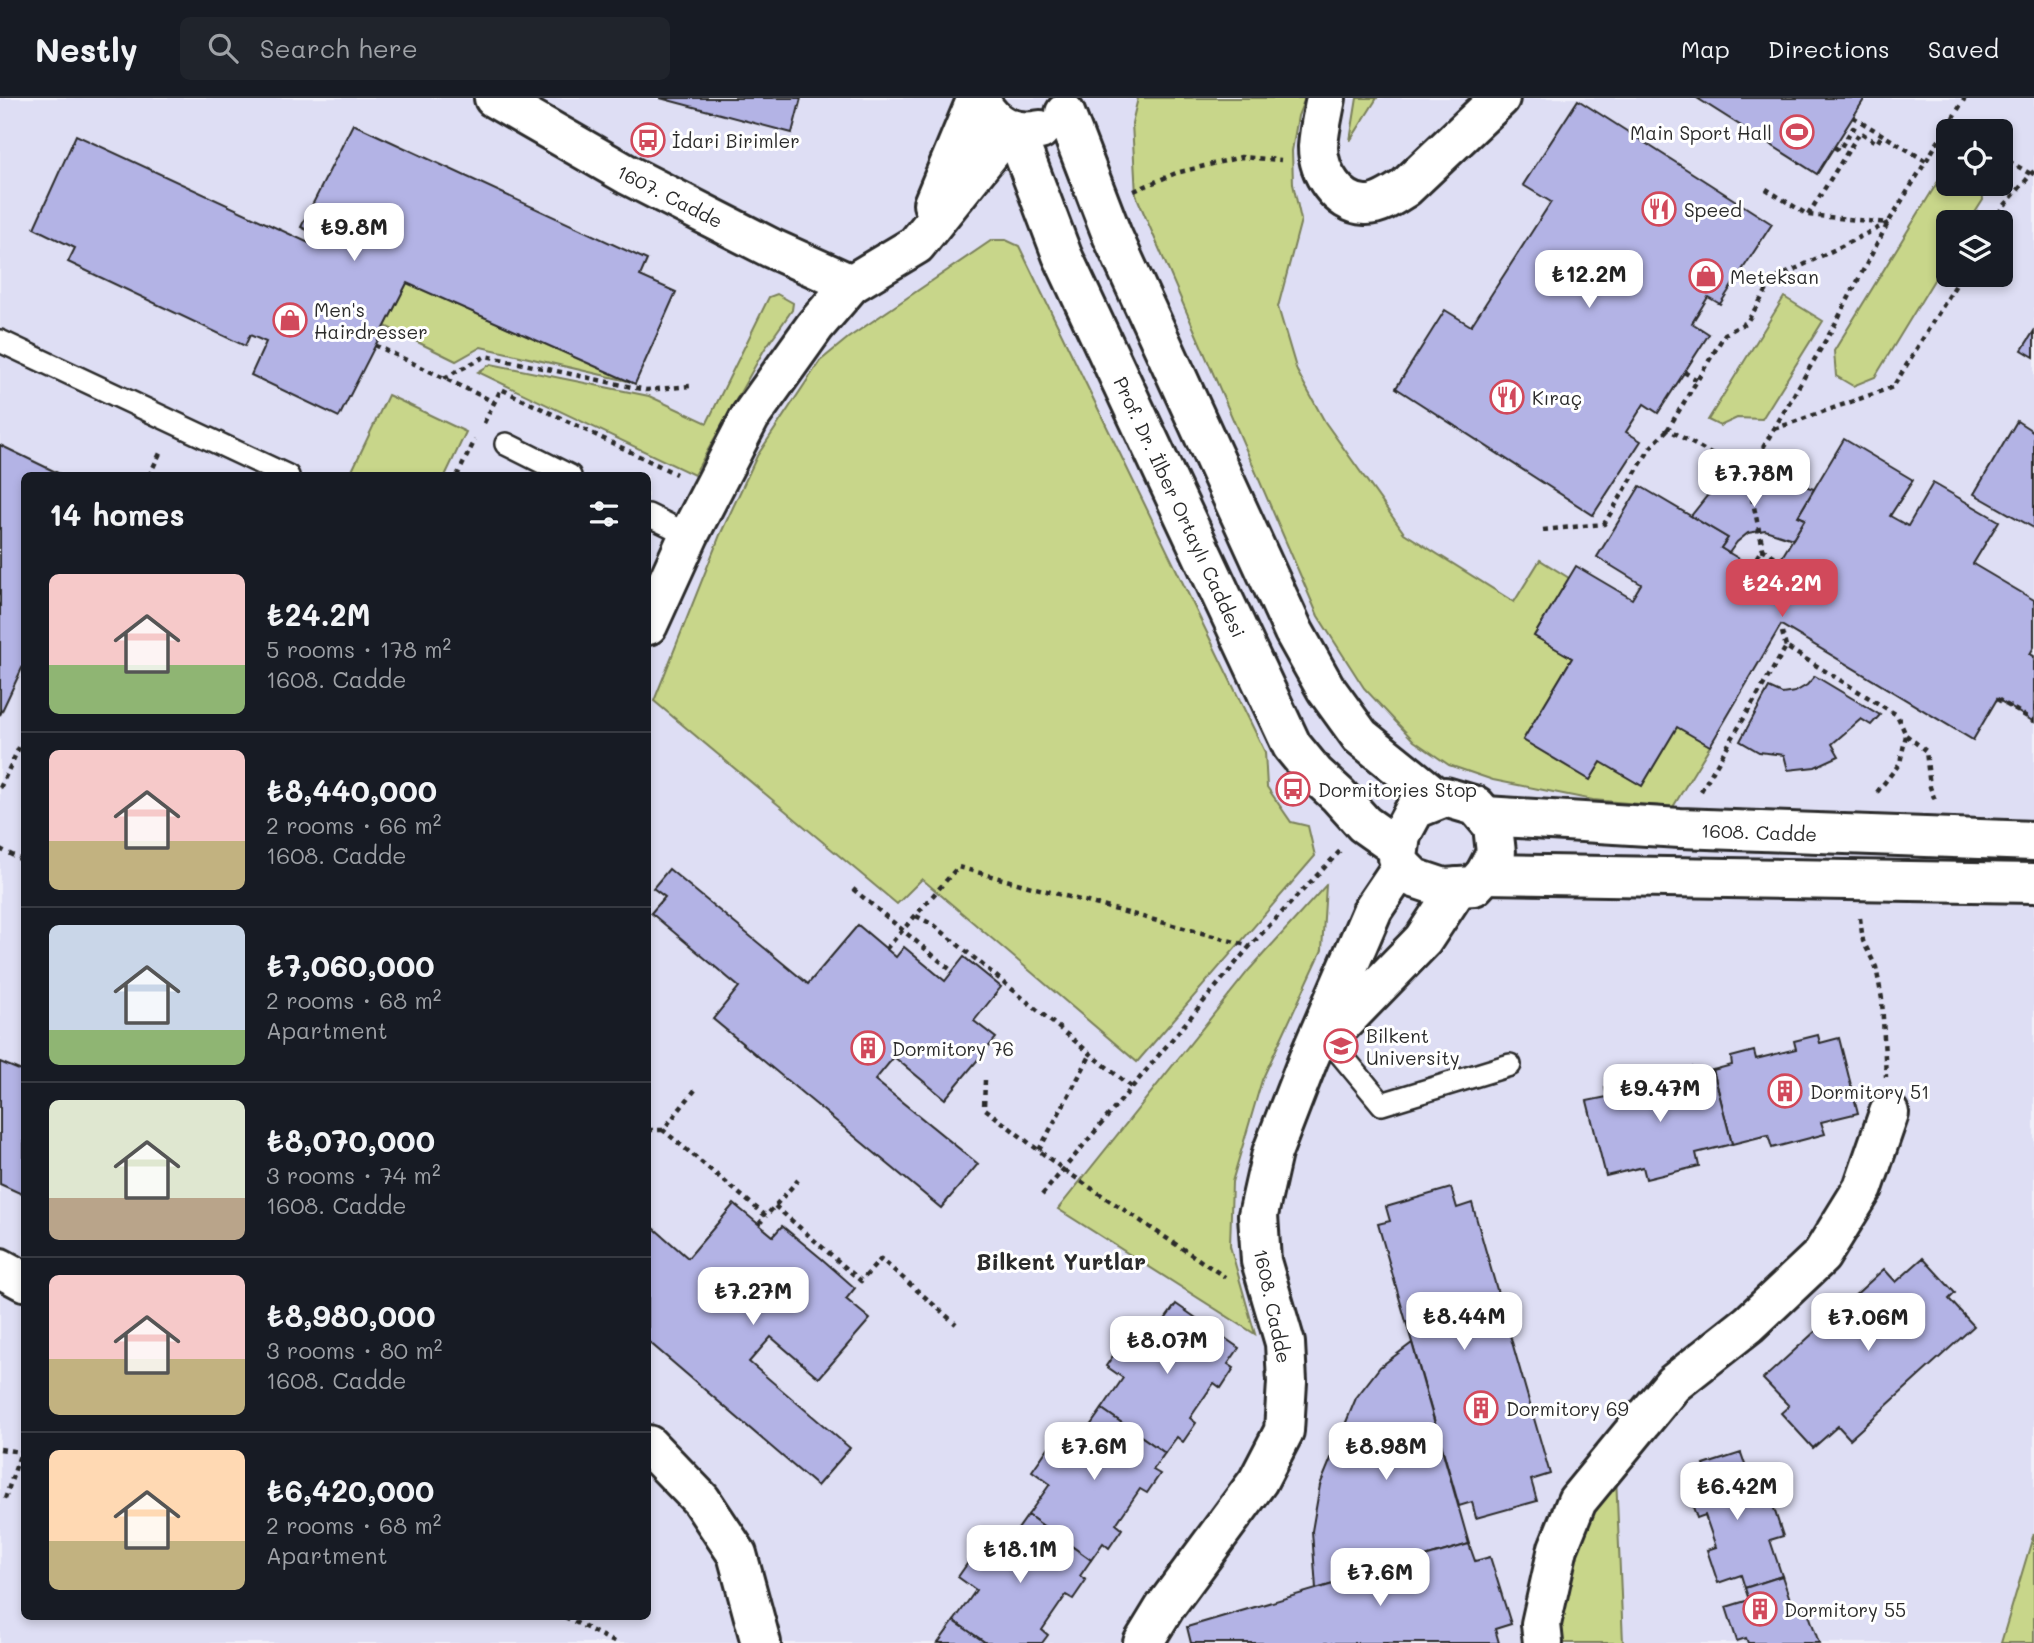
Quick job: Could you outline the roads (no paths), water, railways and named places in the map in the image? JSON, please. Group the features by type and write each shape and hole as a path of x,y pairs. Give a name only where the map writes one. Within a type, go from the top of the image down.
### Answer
{"street":[{"name":"1607. Cadde","path":"495,98 628,175 771,248 851,284"},
{"path":"916,245 978,98"},
{"name":"Prof. Dr. İlber Ortaylı Caddesi","path":"978,98 990,116 1012,130 1062,255 1292,746 1315,774 1400,857"},
{"path":"1326,98 1318,150 1329,184 1346,200 1366,206 1388,199 1405,188 1500,98"},
{"path":"651,618 689,535 750,417 815,326 851,284 916,245 1012,130 1029,132 1043,129 1055,123 1069,105"},
{"path":"1069,105 1112,235 1294,632 1326,689 1360,736 1438,799"},
{"name":"1608. Cadde","path":"1143,1643 1165,1607 1258,1481 1284,1430 1287,1382 1285,1343 1261,1262 1258,1215 1272,1153 1318,1049 1373,909 1400,857 1401,835 1415,809 1445,796 1476,806 1493,826 1496,853 1423,940 1318,1049"},
{"name":"1608. Cadde","path":"1485,816 1832,835 2034,841"},
{"path":"1400,857 1414,878 1444,888 1471,880 1645,878 2034,883"},
{"path":"1543,1643 1541,1623 1555,1561 1577,1501 1673,1384 1749,1324 1821,1256 1863,1188 1889,1112"},
{"path":"0,1268 21,1279"},
{"path":"651,1448 701,1500 737,1554 761,1643"}],"lane":[{"path":"2,344 279,472"},
{"path":"506,444 562,472"},
{"path":"651,516 689,535"},
{"path":"1318,1049 1382,1104 1510,1065"}],"place":[{"name":"Main Sport Hall","path":"1797,132"},
{"name":"İdari Birimler","path":"648,140"},
{"name":"Speed","path":"1659,209"},
{"name":"Meteksan","path":"1706,276"},
{"name":"Men's Hairdresser","path":"290,320"},
{"name":"Kıraç","path":"1507,397"},
{"name":"Dormitories Stop","path":"1293,789"},
{"name":"Bilkent University","path":"1341,1046"},
{"name":"Dormitory 76","path":"868,1048"},
{"name":"Dormitory 51","path":"1785,1091"},
{"name":"Dormitory 69","path":"1481,1408"},
{"name":"Dormitory 55","path":"1760,1609"}],"district":[{"name":"Bilkent Yurtlar","path":"1061,1261"}]}
